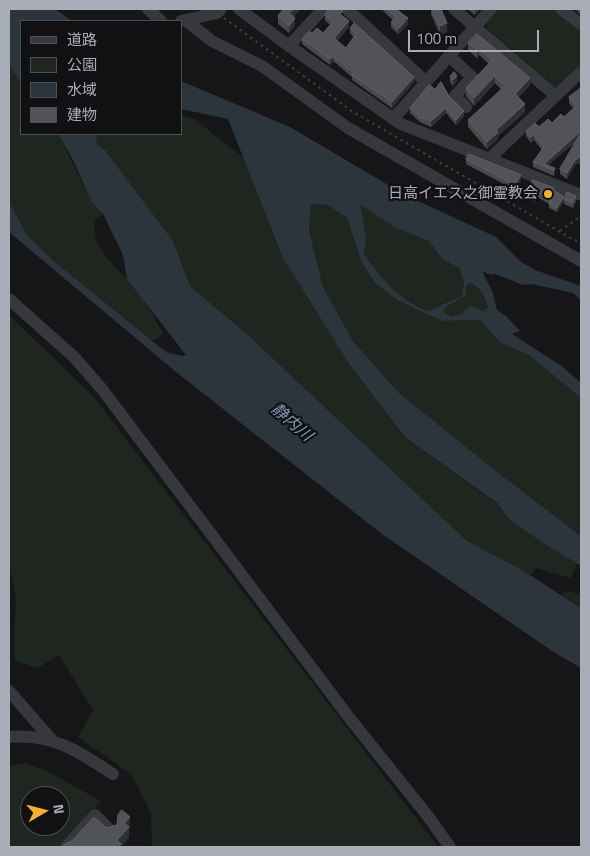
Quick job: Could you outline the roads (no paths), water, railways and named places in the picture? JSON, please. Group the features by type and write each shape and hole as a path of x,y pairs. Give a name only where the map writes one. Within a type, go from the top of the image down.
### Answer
{"street":[{"path":"148,9 160,20"},
{"path":"182,21 217,13 221,9"},
{"path":"239,9 393,119 581,195"},
{"path":"289,46 323,9"},
{"path":"347,9 426,82"},
{"path":"454,9 539,84 556,96"},
{"path":"393,119 491,9"},
{"path":"561,9 581,24"},
{"path":"182,22 212,41 262,66 348,128 581,261"},
{"path":"449,56 472,77 455,96 466,107"},
{"path":"490,158 581,72"},
{"path":"9,299 74,357 102,389 345,712 428,815 450,847"},
{"path":"9,691 51,739"},
{"path":"9,737 26,736 51,739 74,748 113,774"},
{"path":"66,847 95,815 112,830"}],"water":[{"path":"9,9 55,9 71,20 20,20 20,81 9,66"},
{"path":"182,81 290,127 405,195 496,237 521,262 535,270 581,286 581,300 573,293 532,284 523,285 482,271 493,293 497,310 506,316 520,331 512,334 560,365 581,383 581,398 530,356 501,343 480,320 442,321 397,300 375,283 361,261 347,218 328,205 311,204 309,231 323,287 353,341 399,393 581,536 581,566 543,543 509,519 497,503 405,437 349,364 283,258 228,119 182,109","holes":["361,205 394,227 429,241 442,259 459,268 464,282 462,296 428,311 418,307 392,288 364,254 366,238","470,283 477,287 486,300 488,308 483,311 470,306 461,314 450,317 443,311 446,307 466,295 466,286"]},
{"name":"静内川","path":"59,135 96,135 97,144 105,150 173,241 190,286 248,335 467,541 522,570 581,608 581,668 552,651 382,534 176,372 9,232 9,202 28,236 55,262 161,348 169,353 186,355 127,279 123,255 103,214 92,202 72,158"}],"place":[{"name":"日高イエス之御霊教会","path":"548,194"}]}
